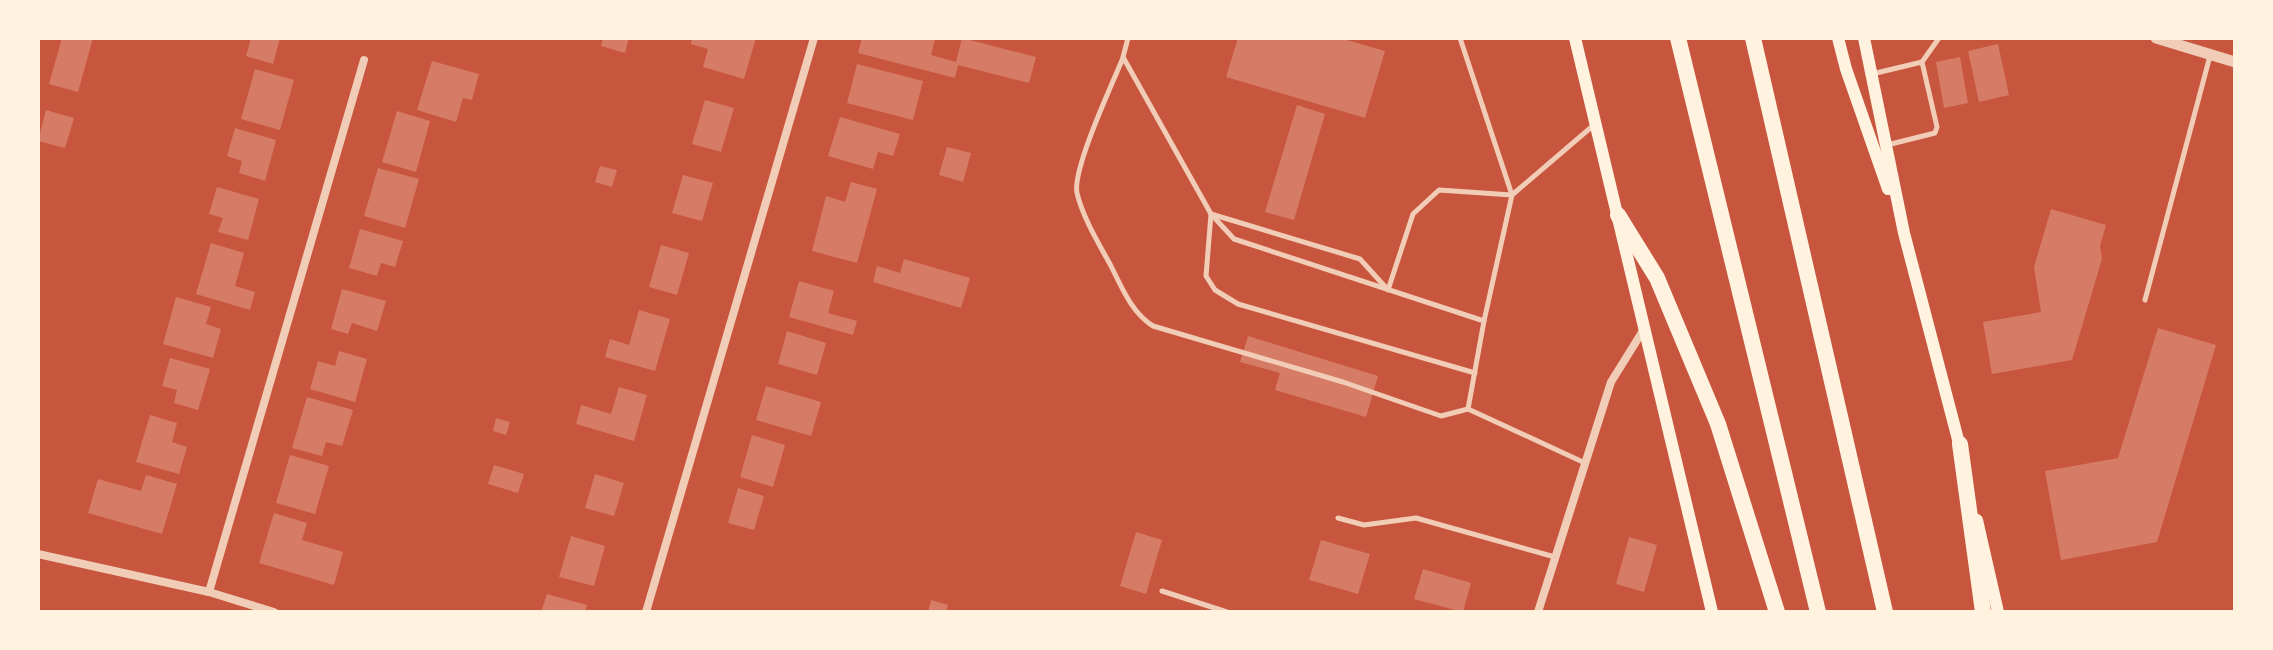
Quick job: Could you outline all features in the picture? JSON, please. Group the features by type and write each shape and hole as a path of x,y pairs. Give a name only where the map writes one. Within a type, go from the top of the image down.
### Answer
{"highway":[{"path":"1678,38 1818,612"},
{"path":"1753,38 1885,612"},
{"path":"1618,215 1657,278 1718,424 1777,612"},
{"path":"1960,444 1983,612"}],"main road":[{"path":"1575,38 1712,612"},
{"path":"1838,38 1904,233"},
{"path":"1864,38 1904,233 1960,444 1998,612"}],"street":[{"path":"646,612 814,38"},
{"path":"2156,38 2192,43 2210,55 2235,62"},
{"path":"209,592 364,60"},
{"path":"1538,612 1611,382 1644,329"},
{"path":"38,554 209,592 274,612"}],"lane":[{"path":"1128,38 1081,165 1076,191 1093,233 1142,319 1153,326 1343,382 1441,416 1468,409 1585,463"},
{"path":"1460,38 1512,195 1468,409"},
{"path":"1871,74 1922,62 1939,38"},
{"path":"2145,300 2210,55"},
{"path":"1123,57 1211,214 1234,239 1484,321"},
{"path":"1886,145 1935,133 1937,127 1922,62"},
{"path":"1388,290 1413,214 1439,190 1512,195 1596,123"},
{"path":"1211,214 1360,259 1388,290"},
{"path":"1211,214 1206,276 1215,290 1238,304 1475,373"},
{"path":"1338,518 1364,525 1416,518 1555,557"},
{"path":"1162,591 1227,612"}],"building":[{"path":"62,38 93,38 78,92 49,84"},
{"path":"251,38 280,38 273,64 246,56"},
{"path":"603,38 629,38 625,53 601,46"},
{"path":"692,38 756,38 744,79 703,67 708,49 691,44"},
{"path":"862,38 935,39 931,55 956,62 962,38 1036,57 1029,83 958,65 955,78 858,53"},
{"path":"1238,38 1340,38 1385,51 1365,118 1226,77"},
{"path":"1998,44 2009,95 1979,102 1968,51"},
{"path":"1960,57 1968,103 1944,108 1936,62"},
{"path":"432,61 479,74 472,100 463,98 456,122 417,110"},
{"path":"857,64 923,81 913,120 847,103"},
{"path":"255,69 294,80 280,130 241,119"},
{"path":"705,100 734,108 721,152 692,144"},
{"path":"1297,105 1325,114 1294,220 1265,212"},
{"path":"46,110 74,118 65,148 38,141"},
{"path":"397,111 430,121 416,172 382,162"},
{"path":"840,117 900,134 893,156 878,152 873,169 828,156"},
{"path":"235,128 276,140 265,181 239,173 242,161 227,156"},
{"path":"947,147 971,153 963,182 939,175"},
{"path":"600,166 617,170 612,187 595,182"},
{"path":"378,168 419,179 405,228 364,216"},
{"path":"683,175 713,183 702,221 672,213"},
{"path":"851,182 877,189 857,263 812,251 826,196 845,202"},
{"path":"217,187 259,199 248,240 218,232 223,218 209,214"},
{"path":"2051,209 2106,225 2100,246 2102,259 2072,360 1992,374 1983,322 2041,312 2034,267"},
{"path":"360,229 403,241 395,267 381,263 377,276 349,268"},
{"path":"211,243 244,253 235,286 255,292 250,310 196,294"},
{"path":"661,245 689,253 677,295 649,287"},
{"path":"904,259 970,278 961,308 873,282 877,266 900,273"},
{"path":"799,281 834,291 828,313 857,321 853,335 789,317"},
{"path":"342,289 386,301 377,331 352,323 348,334 331,329"},
{"path":"176,297 211,307 206,324 221,329 213,358 163,344"},
{"path":"639,310 670,319 655,371 605,357 610,339 629,345"},
{"path":"2158,328 2216,345 2157,542 2061,560 2045,471 2118,458"},
{"path":"787,331 826,343 817,375 778,364"},
{"path":"1248,336 1378,376 1366,417 1275,390 1280,373 1240,362"},
{"path":"339,351 367,359 355,402 310,389 318,361 335,366"},
{"path":"170,358 210,369 198,410 174,403 177,390 162,386"},
{"path":"766,386 821,402 811,436 756,420"},
{"path":"619,387 647,395 634,441 576,424 581,405 611,414"},
{"path":"307,397 353,410 342,446 326,442 322,456 292,448"},
{"path":"150,415 177,423 172,442 187,447 179,474 136,462"},
{"path":"496,418 510,422 506,435 493,431"},
{"path":"752,435 785,445 773,487 740,477"},
{"path":"290,455 329,466 315,514 276,503"},
{"path":"494,465 524,474 518,493 488,484"},
{"path":"595,474 624,483 614,516 585,508"},
{"path":"146,475 177,484 162,534 88,513 98,479 141,491"},
{"path":"738,488 764,496 754,530 728,523"},
{"path":"274,513 307,523 302,540 343,552 334,585 259,563"},
{"path":"1136,532 1162,540 1146,594 1120,586"},
{"path":"571,536 605,546 594,586 559,577"},
{"path":"1629,537 1657,545 1644,592 1616,584"},
{"path":"1321,540 1370,554 1358,594 1309,580"},
{"path":"1423,569 1471,583 1463,612 1414,599"},
{"path":"547,594 587,605 585,612 541,612"},
{"path":"931,600 948,605 946,612 928,612"}]}
